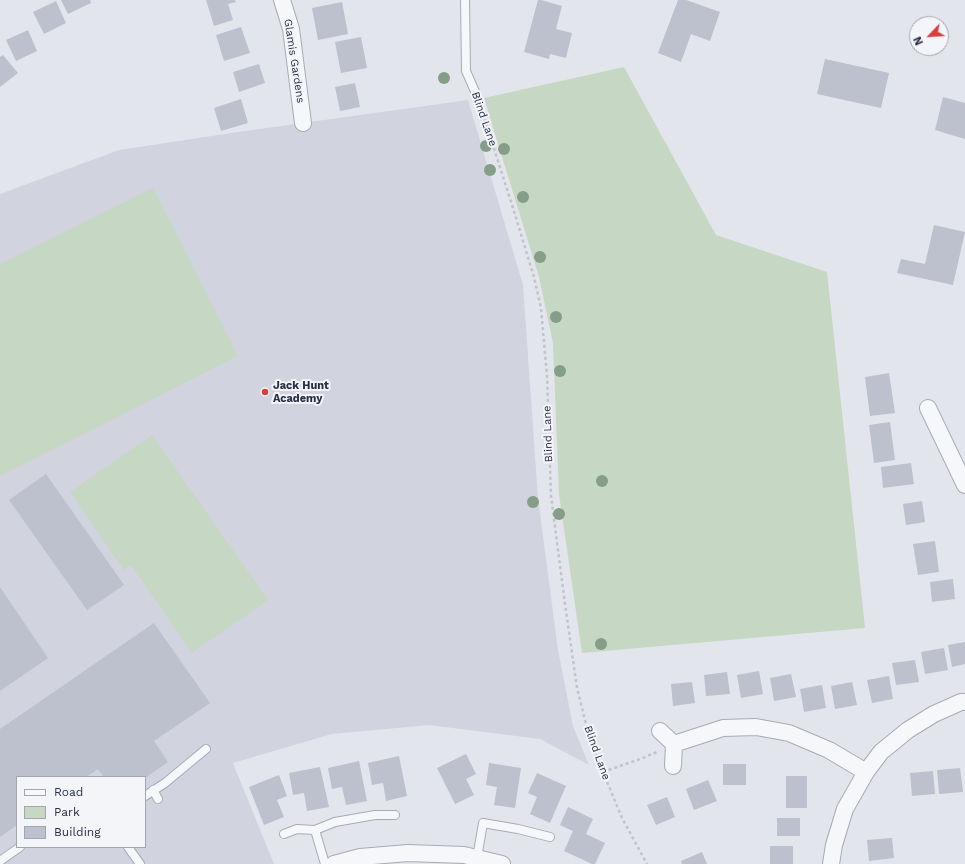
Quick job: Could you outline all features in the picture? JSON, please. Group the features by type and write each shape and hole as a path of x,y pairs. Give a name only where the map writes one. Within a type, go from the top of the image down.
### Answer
{"street":[{"name":"Glamis Gardens","path":"282,0 291,29 303,123"},
{"path":"928,408 965,485"},
{"path":"831,864 834,845 846,809 866,772 882,752 908,730 934,714 960,702 965,702"},
{"path":"668,746 723,728 756,727 789,733 829,750 866,772"},
{"path":"660,731 668,746 673,766"},
{"path":"334,864 360,857 408,853 464,855 502,864"}],"lane":[{"name":"Blind Lane","path":"465,0 466,71 477,96"},
{"path":"146,795 165,783 206,749"},
{"path":"153,790 158,799"},
{"path":"284,834 297,829 315,830 335,822 375,815 395,815"},
{"path":"477,858 483,823 518,829 550,837"},
{"path":"315,830 325,864"},
{"path":"0,861 19,848"},
{"path":"129,848 140,864"}],"path":[{"name":"Blind Lane","path":"477,96 514,208 534,277 540,308 547,376 551,496 577,688 590,740 622,818 647,864"},
{"path":"603,772 640,759 668,746"}],"shaded area":[{"name":"Jack Hunt Academy","path":"468,100 523,285 538,498 558,650 573,726 589,765 540,739 429,725 332,734 233,763 274,864 0,864 0,194 119,150"}],"green space":[{"path":"624,67 716,235 827,272 865,628 582,653 559,494 553,343 539,277 484,98"},
{"path":"153,188 238,356 0,476 0,264"},
{"path":"152,435 268,600 192,653 131,565 124,570 70,492"}],"building":[{"path":"61,0 90,0 91,3 68,14"},
{"path":"206,0 235,0 236,2 228,4 233,20 214,26"},
{"path":"538,0 562,6 556,29 572,33 566,58 550,54 549,59 524,52"},
{"path":"678,0 686,0 720,12 710,41 691,34 681,62 658,53"},
{"path":"56,1 66,23 44,34 33,12"},
{"path":"342,2 348,34 318,40 312,8"},
{"path":"241,27 250,53 224,61 216,35"},
{"path":"28,30 37,51 16,61 6,40"},
{"path":"361,37 367,68 341,73 335,42"},
{"path":"3,55 18,73 0,87 0,57"},
{"path":"825,59 889,73 881,108 817,94"},
{"path":"259,64 265,83 239,92 233,72"},
{"path":"355,83 360,107 340,111 335,87"},
{"path":"943,97 965,103 965,139 935,130"},
{"path":"241,99 248,123 221,131 214,108"},
{"path":"934,225 965,232 953,285 897,273 901,259 925,264"},
{"path":"889,373 895,413 870,416 865,377"},
{"path":"890,422 895,460 874,463 869,425"},
{"path":"911,463 914,484 883,488 881,467"},
{"path":"46,474 124,585 87,610 9,500"},
{"path":"922,501 925,522 906,525 903,504"},
{"path":"935,541 939,572 918,575 913,544"},
{"path":"953,579 955,599 932,602 930,582"},
{"path":"0,587 48,658 0,691"},
{"path":"154,623 210,703 154,741 168,762 146,777 146,776 103,776 98,769 88,776 16,776 16,826 0,837 0,729"},
{"path":"965,642 965,664 952,667 948,645"},
{"path":"944,648 948,670 925,674 921,652"},
{"path":"915,660 919,682 896,685 892,663"},
{"path":"759,671 763,694 741,698 737,675"},
{"path":"727,672 730,694 706,696 704,675"},
{"path":"791,674 796,697 774,701 770,678"},
{"path":"889,676 893,699 872,703 867,680"},
{"path":"692,682 695,703 673,706 671,684"},
{"path":"852,682 857,705 835,709 831,686"},
{"path":"822,685 826,708 804,712 800,689"},
{"path":"466,754 476,774 466,779 474,795 455,804 437,768"},
{"path":"399,756 407,796 386,801 383,783 372,785 368,763"},
{"path":"359,761 367,801 346,805 342,787 332,789 328,768"},
{"path":"489,763 521,768 515,808 494,805 497,787 486,785"},
{"path":"723,764 746,764 746,785 723,785"},
{"path":"320,767 329,807 307,811 304,793 293,795 289,773"},
{"path":"960,768 963,792 939,794 937,770"},
{"path":"933,771 935,794 912,796 910,773"},
{"path":"537,773 566,786 550,823 530,814 537,797 528,793"},
{"path":"279,775 287,796 277,800 284,817 264,825 249,787"},
{"path":"786,776 807,776 807,808 786,808"},
{"path":"708,780 717,801 694,810 686,789"},
{"path":"667,797 675,817 656,825 647,805"},
{"path":"568,807 593,819 586,834 605,843 595,864 564,851 573,831 560,825"},
{"path":"777,818 800,818 800,836 777,836"},
{"path":"892,838 894,858 869,861 867,840"},
{"path":"770,846 793,846 793,864 770,864"},
{"path":"702,852 707,864 682,864 681,861"}],"place":[{"name":"Jack Hunt Academy","path":"265,392"}]}
